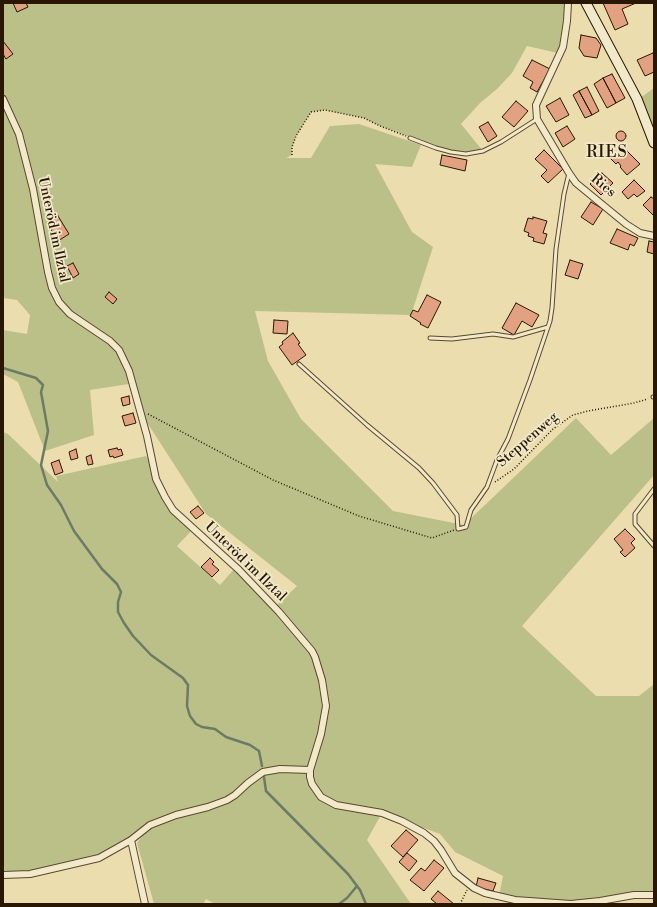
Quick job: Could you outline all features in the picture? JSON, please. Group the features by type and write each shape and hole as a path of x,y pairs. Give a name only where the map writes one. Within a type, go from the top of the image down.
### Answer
{"street":[{"path":"537,119 536,105 563,47 568,21 568,3"},
{"path":"586,3 637,98 654,143"},
{"name":"Unteröd im Ilztal","path":"3,99 19,134 33,189 52,288 59,302 70,314 110,341 119,350 129,371 147,436 156,479 173,510 239,570 279,612 312,651 322,680 326,706 322,734 310,770"},
{"name":"Ries","path":"537,119 576,183 626,224 640,233 654,236"},
{"path":"3,875 30,874 99,858 131,840 150,825 227,800 263,772 280,769 310,770 312,784 321,797 336,805 382,812 424,833 434,841 441,850 455,873 469,884 485,893 509,899 571,904 634,895 654,895"},
{"path":"131,840 145,904"}],"lane":[{"path":"410,138 436,148 466,154 483,151 501,142 537,119"},
{"path":"299,364 367,425 419,468 434,483 458,515 458,529 466,527 471,510 487,487 518,414 548,327 552,308 556,249 564,194 569,173"},
{"path":"430,338 452,339 492,334 513,337 548,327"},
{"path":"654,489 635,514 635,524 654,546"}],"path":[{"path":"292,155 292,147 296,136 311,112 325,110 364,118 410,138"},
{"name":"Steppenweg","path":"487,487 514,469 553,429 573,415 634,403 654,397"},
{"path":"139,410 273,480 359,516 432,538 458,529"},
{"path":"460,904 469,884"}],"green space":[{"path":"3,3 568,3 562,54 527,46 512,73 497,89 480,103 461,124 483,151 466,154 451,152 380,126 364,118 325,110 311,112 296,136 292,147 292,155 286,158 311,158 330,126 359,124 421,145 412,167 375,164 412,232 433,247 411,315 255,311 268,361 301,419 393,511 464,525 576,418 611,455 654,418 654,475 522,626 596,696 639,696 654,684 654,895 571,904 499,896 503,876 455,852 440,834 424,828 414,827 382,813 367,840 411,904 215,904 206,899 203,904 154,904 137,843 149,827 131,840 83,862 3,875 3,432 8,434 58,482 56,476 146,456 151,462 165,497 193,529 177,546 220,585 235,568 317,655 277,605 297,586 206,514 137,409 129,384 90,390 94,435 45,451 18,382 3,374 3,330 27,334 30,315 17,300 3,298"},
{"path":"654,88 654,131 640,98"}],"building":[{"path":"13,3 26,3 28,7 17,12"},
{"path":"603,3 636,3 622,9 628,24 615,30"},
{"path":"581,35 596,38 601,45 597,58 584,56 579,48"},
{"path":"3,41 13,54 6,59 3,54"},
{"path":"653,53 654,72 645,76 637,60"},
{"path":"532,60 550,69 537,92 530,88 533,82 523,76"},
{"path":"612,74 625,98 616,103 603,78"},
{"path":"603,78 616,103 607,108 594,84"},
{"path":"587,87 599,111 592,115 579,91"},
{"path":"579,91 592,115 585,118 573,95"},
{"path":"560,98 569,115 556,122 546,106"},
{"path":"516,101 528,111 514,127 502,117"},
{"path":"488,122 497,136 488,142 479,127"},
{"path":"567,126 575,139 563,147 555,133"},
{"path":"619,131 623,131 625,132 625,140 619,141 616,138 616,134"},
{"path":"544,150 563,169 548,183 541,176 547,170 535,159"},
{"path":"627,151 640,164 627,175 620,167 621,166 618,162 616,164 610,158 617,152 621,157"},
{"path":"442,155 467,160 465,171 440,165"},
{"path":"602,173 613,183 601,195 590,184"},
{"path":"634,180 645,191 637,197 634,194 628,199 622,192"},
{"path":"651,197 654,199 654,216 643,205"},
{"path":"591,202 603,209 593,225 581,217"},
{"path":"58,216 69,234 58,241 47,223"},
{"path":"533,217 547,221 543,233 547,234 544,244 533,241 534,238 528,236 529,233 524,231 528,218 533,219"},
{"path":"617,229 638,238 634,246 630,244 628,250 610,243"},
{"path":"649,241 654,242 654,254 647,252"},
{"path":"570,260 583,264 578,279 565,275"},
{"path":"73,263 79,274 73,278 67,266"},
{"path":"109,292 117,299 113,304 105,297"},
{"path":"427,295 441,302 428,328 410,316 413,310 418,312"},
{"path":"516,303 539,315 532,327 522,321 514,335 502,328"},
{"path":"274,320 288,321 287,334 273,333"},
{"path":"293,333 300,343 298,344 306,355 292,365 279,347 283,344 282,342"},
{"path":"129,396 130,404 123,406 121,398"},
{"path":"133,413 136,423 125,426 122,416"},
{"path":"117,448 118,450 121,449 123,455 114,458 113,456 110,457 108,450"},
{"path":"76,449 78,458 71,460 69,452"},
{"path":"91,455 93,464 88,465 86,457"},
{"path":"59,460 63,472 55,475 51,463"},
{"path":"198,506 204,513 196,519 190,512"},
{"path":"625,529 635,539 631,543 635,548 625,557 620,552 623,550 614,539"},
{"path":"210,558 214,562 212,564 219,570 212,577 201,567"},
{"path":"406,830 418,840 403,857 391,846"},
{"path":"407,853 417,861 409,871 399,862"},
{"path":"434,860 444,868 424,891 410,880 421,868 425,871"},
{"path":"478,878 496,883 493,891 476,887"},
{"path":"438,891 454,904 437,904 431,899"}],"waterway":[{"path":"3,368 36,378 43,385 41,392 48,431 41,465 47,485 61,505 74,531 102,569 117,584 121,592 118,602 118,612 124,623 133,636 151,655 183,678 188,685 187,706 190,716 196,724 202,727 215,729 226,737 250,745 259,751 262,766"},
{"path":"264,777 266,791 348,874 360,890 366,904"},
{"path":"339,904 347,898 357,886"}],"district":[{"name":"RIES","path":"607,153"}]}
